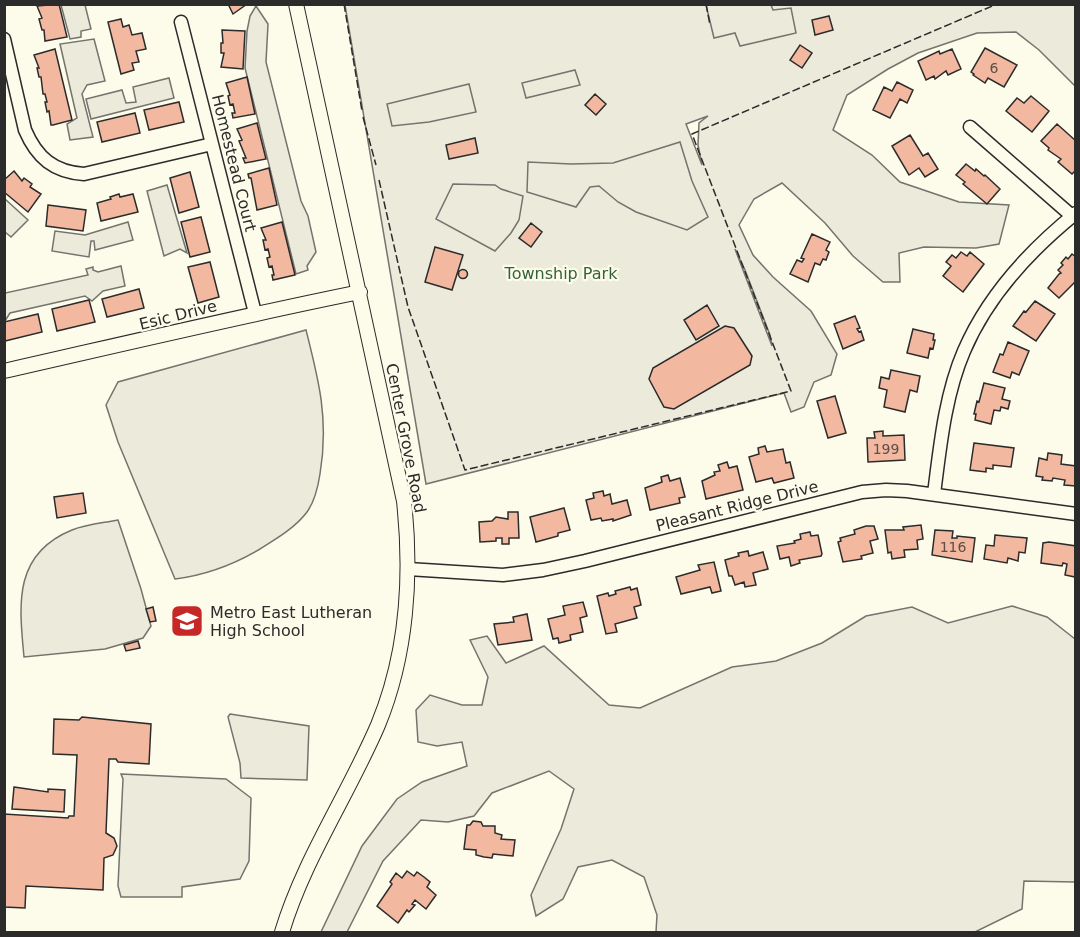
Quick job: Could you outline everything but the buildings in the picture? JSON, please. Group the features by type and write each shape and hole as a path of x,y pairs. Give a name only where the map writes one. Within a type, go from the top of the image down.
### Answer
{"street":[{"name":"Center Grove Road","path":"282,933 299,885 378,725 398,656 404,625 408,569 404,501 296,4"},
{"name":"Homestead Court","path":"181,22 255,313"},
{"path":"4,39 28,136 39,156 58,169 84,174 212,144"},
{"path":"934,494 947,410 964,352 974,331 995,296 1014,271 1035,248 1074,215 970,127"},
{"name":"Esic Drive","path":"4,371 109,349 255,313 360,292"},
{"name":"Pleasant Ridge Drive","path":"408,569 503,575 543,570 862,492 886,490 934,494 1076,514"}],"green space":[{"name":"Township Park","path":"345,5 1075,5 1075,86 1039,50 1016,32 977,33 918,53 847,95 833,130 872,155 900,182 959,202 1009,205 999,244 976,248 924,247 899,253 900,282 883,282 853,256 825,223 782,183 754,199 739,225 753,255 773,277 811,311 837,354 831,375 814,382 804,407 791,412 784,393 426,484","holes":["708,116 699,123 698,145 702,165 686,124","735,249 770,335 772,346"]},
{"path":"306,330 319,384 323,418 323,454 316,494 310,508 291,528 250,555 208,572 175,579 118,442 106,405 118,382"},
{"path":"118,520 151,626 143,638 105,649 24,657 21,600 30,567 39,553 53,540 72,530"},
{"path":"1012,606 1047,617 1075,639 1075,882 1024,881 1022,909 975,932 656,932 657,915 644,877 612,860 578,867 563,899 536,916 531,895 561,829 574,789 549,771 492,793 474,816 448,822 421,820 383,861 347,932 321,932 362,846 397,799 422,782 467,766 462,742 437,746 418,742 416,710 430,695 462,705 482,705 488,677 470,640 487,636 506,663 544,646 609,705 640,708 732,667 776,661 822,643 866,616 912,607 948,623"}],"shaded area":[{"path":"61,5 85,5 91,29 81,31 81,37 70,39"},
{"path":"706,5 771,5 773,10 791,8 796,33 740,46 735,33 714,38"},
{"path":"256,6 268,24 266,62 316,252 307,266 308,270 296,274 245,68 247,31 250,16"},
{"path":"94,39 105,81 87,85 82,94 93,137 70,140 67,124 77,118 60,44"},
{"path":"575,70 580,85 526,98 522,83"},
{"path":"169,78 174,98 91,119 86,99 122,90 126,103 136,102 133,87"},
{"path":"469,84 476,112 429,122 392,126 387,104"},
{"path":"680,142 692,181 708,217 687,230 636,212 618,202 599,186 590,187 576,207 527,192 528,162 613,163"},
{"path":"453,184 495,185 523,196 519,220 495,251 436,219"},
{"path":"167,185 187,253 180,249 164,256 147,191"},
{"path":"5,199 28,220 11,237 5,232"},
{"path":"128,222 133,240 95,250 94,241 91,241 89,257 52,251 55,231 85,235"},
{"path":"121,266 125,286 103,291 92,301 85,296 10,313 5,321 5,293 88,275 86,269 93,267 93,270 98,272"},
{"path":"230,714 309,726 307,780 241,778 240,763 228,717"},
{"path":"121,774 226,779 251,798 249,861 240,879 182,887 182,897 121,897 118,886 123,779"}],"fence":[{"path":"344,4 362,111"},
{"path":"706,4 710,25"},
{"path":"379,180 408,307 465,470 791,391 692,134 997,4"},
{"path":"363,117 376,165"}],"place":[{"name":"Metro East Lutheran High School","path":"187,621"}]}
